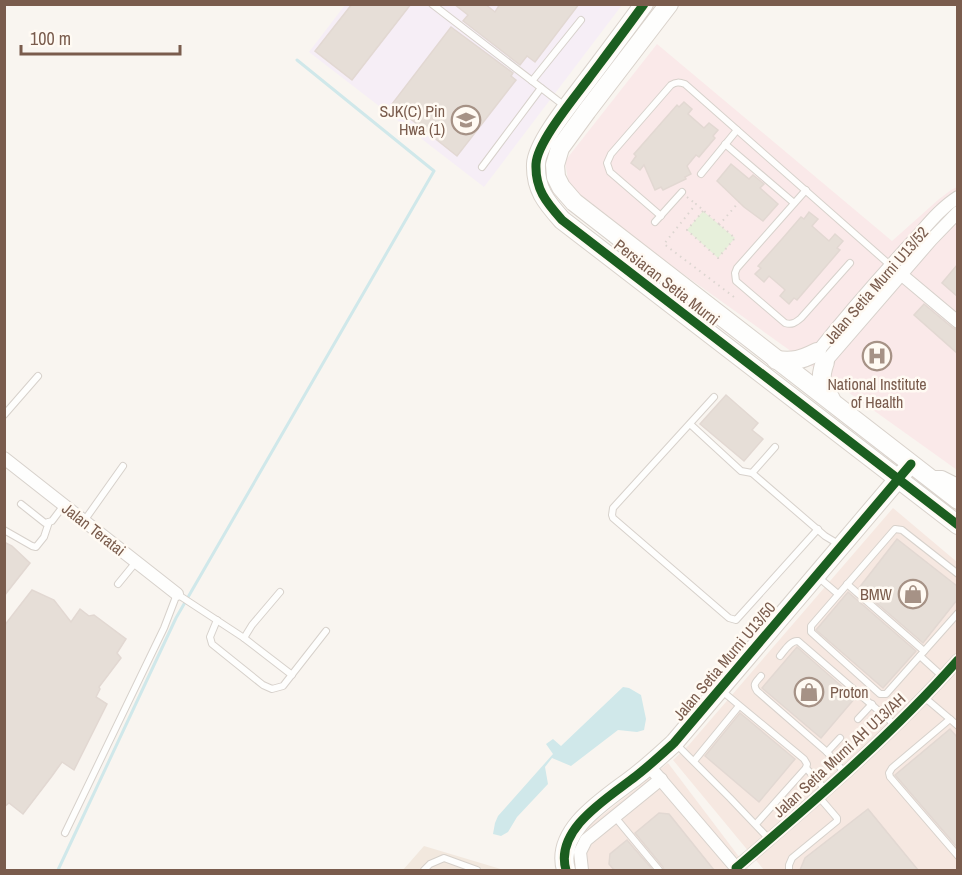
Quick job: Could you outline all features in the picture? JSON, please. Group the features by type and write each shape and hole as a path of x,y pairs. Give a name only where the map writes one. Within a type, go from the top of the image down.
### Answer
{"street":[{"name":"Persiaran Setia Murni","path":"644,4 574,113 555,165 556,177 561,187 574,202 957,500"},
{"name":"Persiaran Setia Murni","path":"669,4 574,113 545,139 536,161 537,181 545,201 562,220 957,525"},
{"name":"Jalan Setia Murni U13/52","path":"790,397 890,266 938,213 957,196"},
{"name":"Jalan Setia Murni U13/52","path":"821,357 902,275 957,212"},
{"path":"890,266 955,316"},
{"path":"776,360 794,361 821,357 821,381 834,405"},
{"path":"859,449 877,481 875,506"},
{"name":"Jalan Teratai","path":"4,458 180,597"},
{"name":"Jalan Setia Murni U13/50","path":"566,870 564,863 568,840 585,816 655,772 674,743 911,464"},
{"path":"928,476 942,477 957,485"},
{"path":"875,506 899,497 918,501 938,510"},
{"name":"Jalan Setia Murni AH U13/AH","path":"737,869 895,725 957,660"},
{"path":"582,870 580,852 586,840 615,817 655,772 737,869"}],"lane":[{"path":"432,4 574,113"},
{"path":"532,81 581,20"},
{"path":"661,216 610,172 607,163 611,154 676,82 685,84 890,266"},
{"path":"482,167 541,88"},
{"path":"701,174 738,130"},
{"path":"725,144 794,203"},
{"path":"806,190 737,268 735,278 738,283 790,325 801,318 850,263"},
{"path":"655,222 682,192"},
{"path":"4,415 38,376"},
{"path":"714,397 613,508 613,518 729,618 736,620 818,529"},
{"path":"690,424 741,471 752,473 825,536 842,545"},
{"path":"752,473 775,447"},
{"path":"84,520 123,466"},
{"path":"21,504 45,523 49,522"},
{"path":"4,530 36,546 44,537 49,522 64,505"},
{"path":"956,571 903,530 892,531 811,626 811,632 880,693 886,694 957,613"},
{"path":"118,584 136,562"},
{"path":"816,575 838,594"},
{"path":"847,584 922,653 943,677"},
{"path":"244,639 252,625 280,592"},
{"path":"65,833 180,597 217,620 292,675"},
{"path":"217,620 210,637 212,644 259,683 276,689 283,686 326,631"},
{"path":"780,656 792,642 798,641 895,725"},
{"path":"761,676 754,684 756,691 827,752 844,772"},
{"path":"720,689 804,759 837,818 837,822 792,858 789,870"},
{"path":"924,696 957,726"},
{"path":"858,719 872,704"},
{"path":"694,762 739,706"},
{"path":"950,719 889,773 957,856"},
{"path":"827,752 840,738"},
{"path":"674,743 769,839"},
{"path":"756,824 807,768"},
{"path":"615,817 658,870"},
{"path":"424,870 430,864 444,858 477,870"}],"path":[{"path":"719,225 739,202"},
{"path":"703,211 687,230 718,258 735,238 696,204 664,244 734,297"}],"shaded area":[{"name":"SJK(C) Pin Hwa (1)","path":"345,5 622,5 484,187 309,52"},
{"name":"National Institute of Health","path":"657,44 892,241 938,200 957,187 957,470 570,193 565,161"},
{"path":"893,508 957,562 957,870 764,870 673,760 688,746"},
{"path":"668,763 749,870 576,870 575,837"},
{"path":"424,846 504,870 403,870"}],"green space":[{"path":"703,211 735,238 718,258 687,230"}],"water":[{"path":"623,687 641,695 646,719 644,730 637,732 618,730 571,766 552,758 545,767 548,784 517,817 508,832 501,836 493,834 498,816 553,754 546,744 553,739 561,746"}],"building":[{"path":"352,4 411,4 352,80 315,51"},
{"path":"454,4 485,4 495,12 500,4 579,4 535,62 527,56 520,65 463,21 468,15"},
{"path":"451,27 513,73 511,76 516,80 457,156 392,104"},
{"path":"684,102 692,109 688,114 704,128 709,123 718,130 713,136 715,138 699,157 696,155 687,166 691,174 685,177 686,179 663,190 661,187 655,190 644,165 640,170 631,163 636,156 634,154 677,105 679,107"},
{"path":"731,164 749,179 753,175 764,184 760,188 778,204 763,221 744,207 717,181"},
{"path":"809,212 818,219 812,226 829,241 835,234 843,241 837,248 840,250 797,300 794,298 789,304 780,296 785,290 783,288 769,276 764,282 755,274 761,268 758,266 801,217 804,219"},
{"path":"957,265 957,296 942,283"},
{"path":"924,304 957,330 957,353 914,315"},
{"path":"726,395 758,423 752,430 763,439 744,461 700,424"},
{"name":"BMW","path":"897,539 957,586 957,600 923,643 859,588"},
{"path":"4,542 12,546 30,563 4,596"},
{"path":"32,590 54,600 71,622 80,609 89,616 94,615 126,639 117,653 121,658 99,687 96,697 107,704 74,770 62,762 23,814 9,803 4,807 4,626"},
{"path":"848,592 916,651 883,688 816,630"},
{"name":"Proton","path":"797,647 855,698 821,738 762,688"},
{"path":"740,713 795,759 759,802 705,756"},
{"path":"950,729 957,737 957,847 895,775"},
{"path":"868,809 918,870 800,870 805,858"},
{"path":"659,813 669,814 714,870 664,870 635,833"},
{"path":"627,840 653,870 614,870 609,864 610,854"}],"waterway":[{"path":"58,870 176,618 434,171 297,60"}],"cycle path":[{"path":"644,4 566,108 543,144 536,164 537,181 543,195 562,220 958,525"},
{"path":"566,870 564,855 575,828 598,805 674,743 911,464"},
{"path":"736,868 879,742 958,660"}],"place":[{"name":"SJK(C) Pin Hwa (1)","path":"466,120"},
{"name":"National Institute of Health","path":"877,356"},
{"name":"BMW","path":"913,594"},
{"name":"Proton","path":"809,692"}]}
